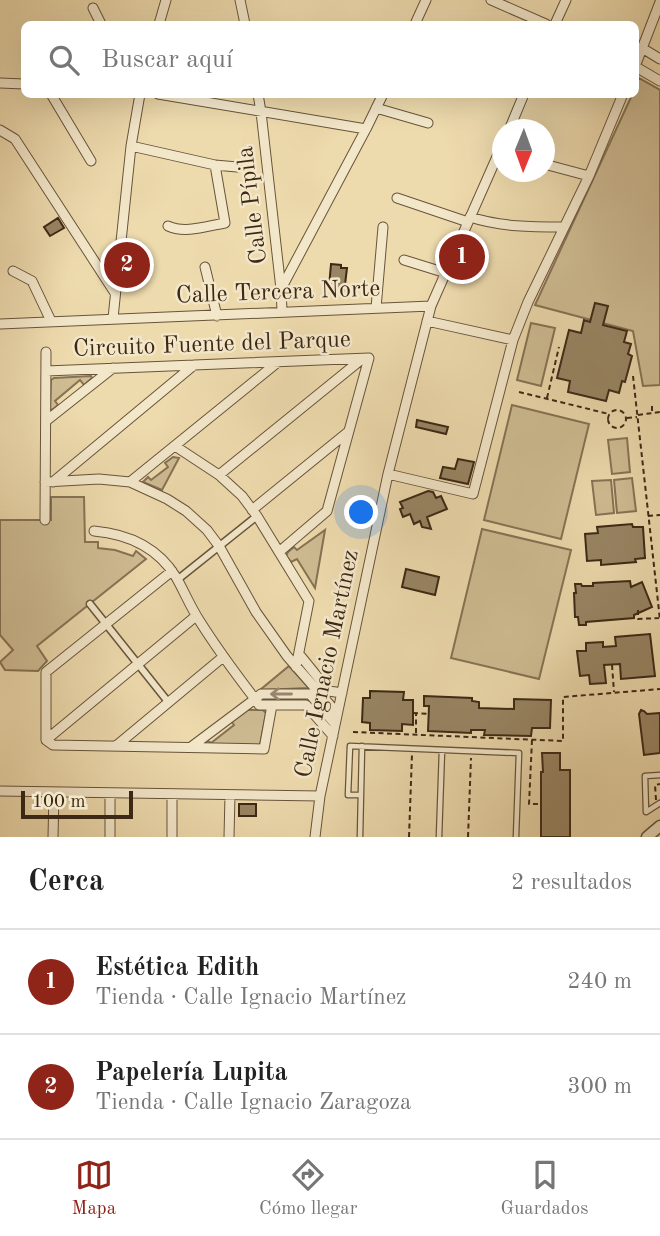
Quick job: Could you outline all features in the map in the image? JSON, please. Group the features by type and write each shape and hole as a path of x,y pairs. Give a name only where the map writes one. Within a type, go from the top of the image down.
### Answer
{"street":[{"path":"160,21 166,0"},
{"path":"240,0 244,21"},
{"path":"416,21 426,0"},
{"path":"491,0 539,21"},
{"path":"556,21 566,0"},
{"path":"639,56 660,2"},
{"path":"93,8 100,21"},
{"path":"642,48 660,59"},
{"path":"639,68 660,81"},
{"path":"0,83 21,84"},
{"path":"53,98 91,161"},
{"path":"113,318 131,146 139,98"},
{"path":"181,98 366,129"},
{"name":"Calle Pípila","path":"259,98 282,311"},
{"path":"281,289 381,98"},
{"path":"514,119 522,98"},
{"path":"388,474 474,494 513,340 528,302 589,176 621,98"},
{"path":"376,108 428,123"},
{"path":"0,130 15,138 115,293"},
{"path":"131,146 215,165 237,167"},
{"path":"168,226 184,230 225,223 215,165"},
{"path":"555,166 589,176"},
{"name":"Calle Ignacio Martínez","path":"315,837 320,796 388,474 427,321 431,306 492,169"},
{"path":"397,198 490,223 523,227 564,227"},
{"path":"376,308 383,227"},
{"path":"404,260 446,273"},
{"path":"205,267 217,316"},
{"path":"13,271 32,281 51,321"},
{"name":"Calle Tercera Norte","path":"0,324 431,306"},
{"path":"427,321 513,340"},
{"name":"Circuito Fuente del Parque","path":"45,520 49,482 46,352"},
{"path":"219,475 362,358"},
{"name":"Circuito Fuente del Parque","path":"46,370 369,358 327,511 279,552"},
{"path":"130,482 279,362"},
{"path":"49,482 194,365"},
{"path":"46,421 113,368"},
{"path":"46,740 47,672 106,624 219,546 349,431"},
{"path":"175,446 219,475 242,496 309,601 296,667"},
{"path":"49,482 99,479 130,482 177,504 198,522 219,546 256,612 296,667 337,713"},
{"path":"94,531 135,540 160,557 175,575 196,616 223,657 259,705 306,705 333,736"},
{"path":"90,604 169,703"},
{"path":"46,740 196,616"},
{"path":"299,654 329,691 342,693"},
{"path":"116,746 223,657"},
{"path":"191,747 261,694 310,694 335,724"},
{"path":"46,740 53,745 264,749 272,705"},
{"path":"0,791 320,796"},
{"path":"53,837 54,792"},
{"path":"110,793 110,837"},
{"path":"172,794 172,837"},
{"path":"229,837 230,795"},
{"path":"647,837 660,826"}],"lane":[{"path":"361,795 348,795 350,746 519,753 516,837"},
{"path":"360,837 362,746"},
{"path":"439,837 442,750"},
{"path":"658,804 646,812 645,776 660,775"}],"path":[{"path":"547,399 559,347"},
{"path":"633,376 660,619 638,620 638,610"},
{"path":"519,392 609,414 618,410 625,418 622,426 614,428 608,422 609,414"},
{"path":"652,406 652,413"},
{"path":"625,418 660,412"},
{"path":"648,516 660,515"},
{"path":"644,542 651,542"},
{"path":"654,568 660,567"},
{"path":"612,665 614,693"},
{"path":"353,732 563,741 563,698 660,689"},
{"path":"416,734 415,713 429,714"},
{"path":"532,740 529,804 541,804"},
{"path":"409,837 412,748"},
{"path":"468,837 471,751"},
{"path":"658,804 655,785 660,785"}],"shaded area":[{"path":"639,78 660,90 660,385 643,386 633,331 535,305 631,98 639,98"},
{"path":"531,323 555,328 541,386 517,380"},
{"path":"91,376 84,385 80,380 55,401 58,405 50,409 51,380"},
{"path":"512,405 589,424 561,539 484,520"},
{"path":"627,438 630,472 612,474 608,440"},
{"path":"173,457 179,458 162,490 143,482 148,477 151,480 168,467 165,463"},
{"path":"632,478 636,511 617,513 614,480"},
{"path":"611,480 614,513 596,515 592,481"},
{"path":"51,497 84,497 85,542 98,542 98,548 133,556 136,551 146,559 37,646 47,661 38,671 5,670 0,662 13,650 0,635 0,520 51,520"},
{"path":"482,529 571,550 539,679 451,658"},
{"path":"325,530 315,588 297,559 291,562 286,556 294,547 297,550"},
{"path":"289,666 309,688 260,690"},
{"path":"245,710 263,710 266,713 260,745 205,744 207,740 211,743 234,725 231,721"}],"building":[{"path":"58,218 64,228 50,236 44,227"},
{"path":"331,264 347,268 344,293 335,292 335,288 329,287"},
{"path":"595,303 608,306 603,325 627,331 624,342 631,344 628,354 632,356 625,382 622,381 619,393 609,390 606,401 568,392 570,381 557,378 569,330 581,333 584,320 590,322"},
{"path":"417,420 448,427 446,434 416,427"},
{"path":"458,459 474,462 468,484 440,478 443,467 455,469"},
{"path":"428,491 433,492 436,498 441,496 447,509 427,517 431,529 422,527 420,521 414,524 410,514 403,517 400,509 403,508 400,502"},
{"path":"632,524 633,527 643,527 645,558 635,559 636,562 601,565 601,560 587,561 585,534 598,533 597,527"},
{"path":"406,569 439,577 435,595 402,587"},
{"path":"630,581 631,587 642,582 652,607 634,615 634,618 579,625 578,617 575,617 575,584 593,586 593,583"},
{"path":"650,634 655,676 621,679 620,664 604,665 606,683 590,684 589,675 580,676 577,651 586,651 586,643 603,642 603,647 616,646 615,637"},
{"path":"370,691 404,692 403,700 413,700 413,725 402,724 402,731 370,730 370,723 362,722 363,698 370,698"},
{"path":"424,696 472,698 472,701 479,702 479,708 514,709 514,699 551,700 550,728 532,728 531,736 484,735 485,730 471,730 471,733 428,731 429,706 424,706"},
{"path":"641,710 647,714 660,713 660,753 644,755 639,714"},
{"path":"542,753 560,753 560,770 570,770 570,837 541,837"},
{"path":"239,804 256,804 256,816 239,816"}],"place":[{"name":"Estética Edith","path":"462,257"},
{"name":"Papelería Lupita","path":"127,265"}]}
